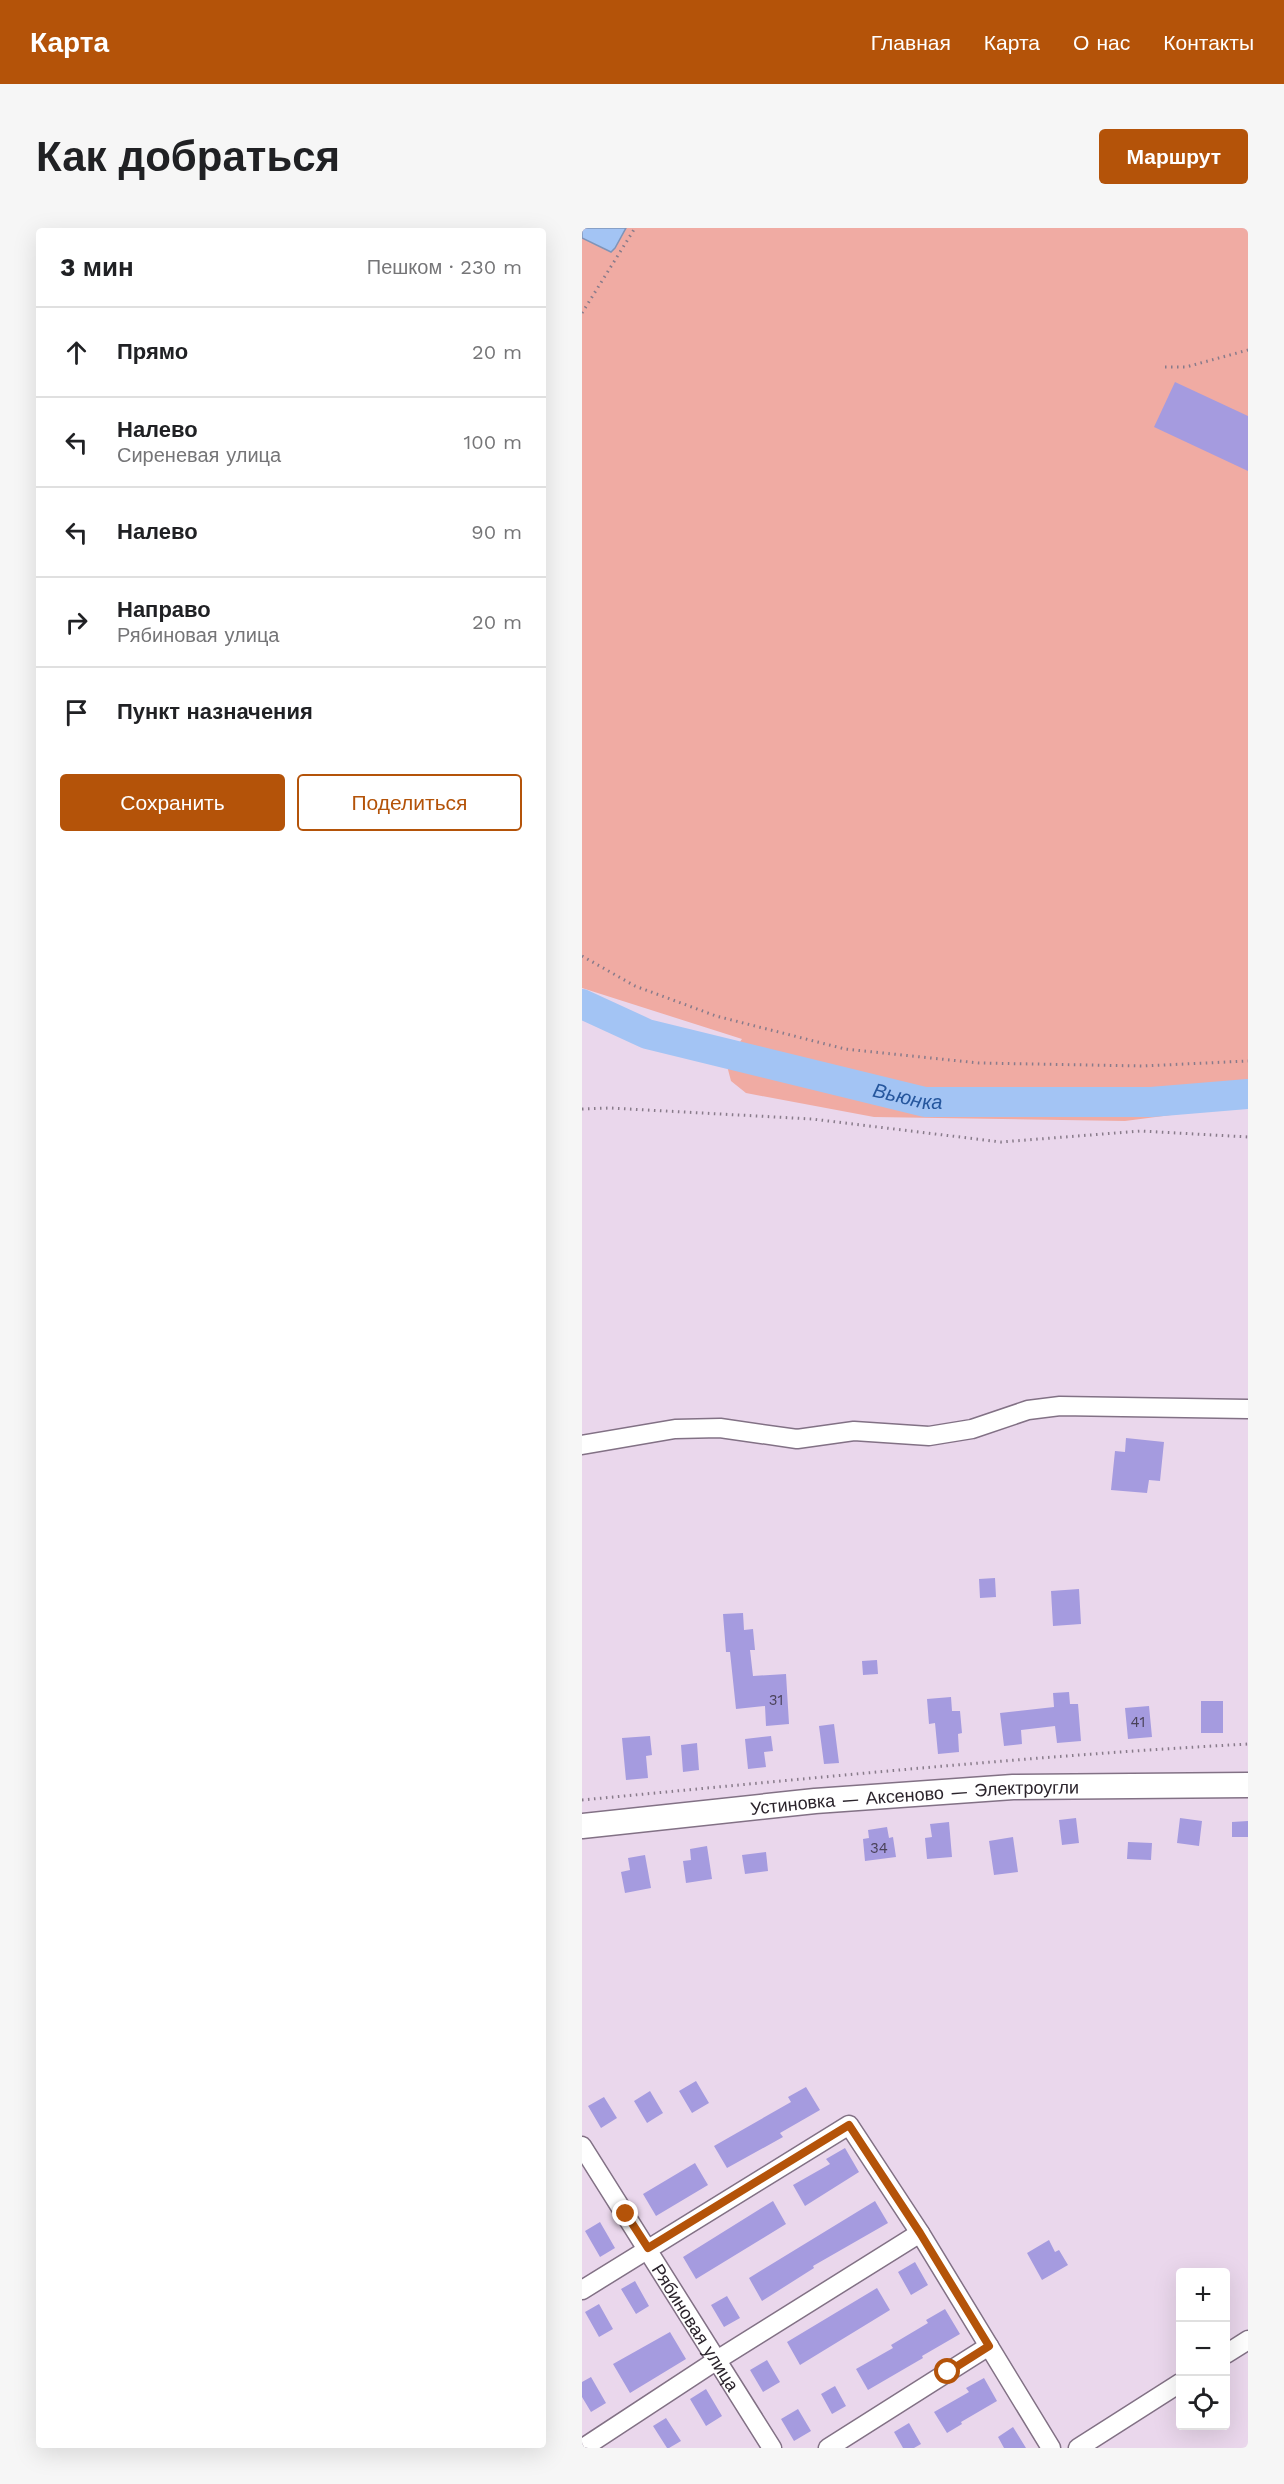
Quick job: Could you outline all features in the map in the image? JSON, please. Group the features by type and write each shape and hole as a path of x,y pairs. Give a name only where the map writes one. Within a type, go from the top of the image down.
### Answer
{"main road":[{"name":"Устиновка — Аксеново — Электроугли","path":"582,1826 815,1801 1013,1787 1248,1785"}],"street":[{"path":"582,1445 675,1429 697,1428 720,1428 797,1439 854,1431 929,1436 972,1429 1028,1410 1060,1406 1248,1409"},
{"path":"582,2290 849,2125 920,2233 1051,2448"},
{"name":"Рябиновая улица","path":"582,2146 772,2448"},
{"path":"583,2448 717,2360 920,2233"},
{"path":"1230,2351 1248,2340"},
{"path":"828,2448 989,2346"},
{"path":"1078,2448 1176,2386"}],"path":[{"path":"582,313 635,228"},
{"path":"1165,367 1186,367 1248,350"},
{"path":"582,956 635,986 716,1016 845,1049 979,1063 1143,1066 1248,1061"},
{"path":"582,1109 610,1108 812,1119 1000,1142 1141,1131 1248,1137"},
{"path":"582,1800 767,1781 1248,1744"}],"shaded area":[{"path":"582,228 1248,228 1248,1105 1125,1121 874,1117 746,1093 731,1081 726,1062 742,1039 582,988"}],"water":[{"path":"582,228 626,228 611,252 582,238"}],"building":[{"path":"1175,382 1248,416 1248,471 1154,427"},
{"path":"1126,1438 1164,1442 1160,1481 1149,1480 1147,1493 1111,1490 1115,1451 1125,1452"},
{"path":"995,1578 996,1597 980,1598 979,1579"},
{"path":"1079,1589 1081,1624 1053,1626 1051,1591"},
{"path":"743,1613 744,1630 753,1629 755,1650 750,1650 753,1676 786,1674 789,1724 766,1726 765,1706 736,1709 730,1652 726,1652 723,1614"},
{"path":"877,1660 878,1674 863,1675 862,1661"},
{"path":"1069,1692 1070,1704 1078,1704 1081,1741 1057,1743 1055,1726 1021,1730 1022,1744 1004,1746 1000,1713 1054,1707 1053,1693"},
{"path":"951,1697 952,1711 960,1711 962,1733 958,1734 959,1752 938,1754 935,1723 929,1724 927,1699"},
{"path":"1201,1701 1223,1701 1223,1733 1201,1733"},
{"path":"1149,1706 1152,1737 1128,1739 1125,1708"},
{"path":"834,1724 839,1763 824,1764 819,1726"},
{"path":"650,1736 652,1755 646,1756 648,1778 626,1780 622,1738"},
{"path":"771,1736 773,1751 764,1752 766,1767 748,1769 745,1739"},
{"path":"697,1743 699,1770 683,1772 681,1745"},
{"path":"1076,1818 1079,1843 1062,1845 1059,1820"},
{"path":"1180,1818 1202,1821 1199,1846 1177,1843"},
{"path":"1248,1821 1248,1837 1232,1837 1232,1822"},
{"path":"949,1822 952,1857 927,1859 925,1838 932,1837 930,1824"},
{"path":"887,1827 889,1838 893,1837 896,1857 865,1861 863,1839 869,1838 868,1830"},
{"path":"1013,1837 1018,1872 994,1875 989,1841"},
{"path":"1128,1842 1152,1843 1151,1860 1127,1859"},
{"path":"707,1846 712,1879 686,1883 683,1861 691,1860 690,1849"},
{"path":"766,1852 768,1871 745,1874 742,1855"},
{"path":"645,1855 651,1888 625,1893 621,1872 630,1870 628,1858"},
{"path":"696,2081 709,2103 692,2113 679,2091"},
{"path":"806,2087 820,2110 780,2133 783,2137 727,2168 714,2146 791,2102 788,2097"},
{"path":"650,2091 663,2113 647,2123 634,2101"},
{"path":"604,2097 617,2118 601,2128 588,2106"},
{"path":"845,2148 859,2172 805,2206 793,2185 830,2164 826,2159"},
{"path":"695,2163 708,2185 656,2216 643,2194"},
{"path":"773,2201 786,2224 696,2279 683,2257"},
{"path":"875,2201 888,2223 813,2266 814,2268 762,2301 749,2278"},
{"path":"600,2222 615,2248 600,2257 585,2231"},
{"path":"1049,2240 1055,2252 1059,2250 1068,2265 1042,2280 1027,2253"},
{"path":"915,2262 928,2285 911,2295 898,2272"},
{"path":"635,2281 649,2306 636,2314 621,2289"},
{"path":"877,2288 890,2310 800,2365 787,2342"},
{"path":"727,2296 740,2318 724,2327 711,2305"},
{"path":"599,2304 613,2329 599,2337 585,2312"},
{"path":"945,2309 960,2334 868,2390 856,2369 893,2348 891,2345 928,2323 926,2320"},
{"path":"670,2332 686,2359 630,2393 613,2364"},
{"path":"767,2360 780,2382 763,2392 750,2370"},
{"path":"591,2377 606,2403 591,2412 582,2397 582,2382"},
{"path":"984,2378 997,2401 947,2433 934,2412 969,2392 966,2388"},
{"path":"835,2386 846,2406 832,2414 821,2394"},
{"path":"706,2389 722,2416 706,2426 690,2399"},
{"path":"798,2409 811,2431 794,2441 781,2419"},
{"path":"666,2418 681,2441 669,2448 653,2426"},
{"path":"909,2423 921,2444 914,2448 903,2448 894,2432"},
{"path":"1013,2427 1026,2448 1004,2448 998,2437"}],"waterway":[{"name":"Вьюнка","path":"582,1004 647,1034 925,1102 1151,1102 1248,1094"}],"route":[{"path":"626,2214 648,2248 849,2125 920,2233 989,2346 948,2372"}]}
